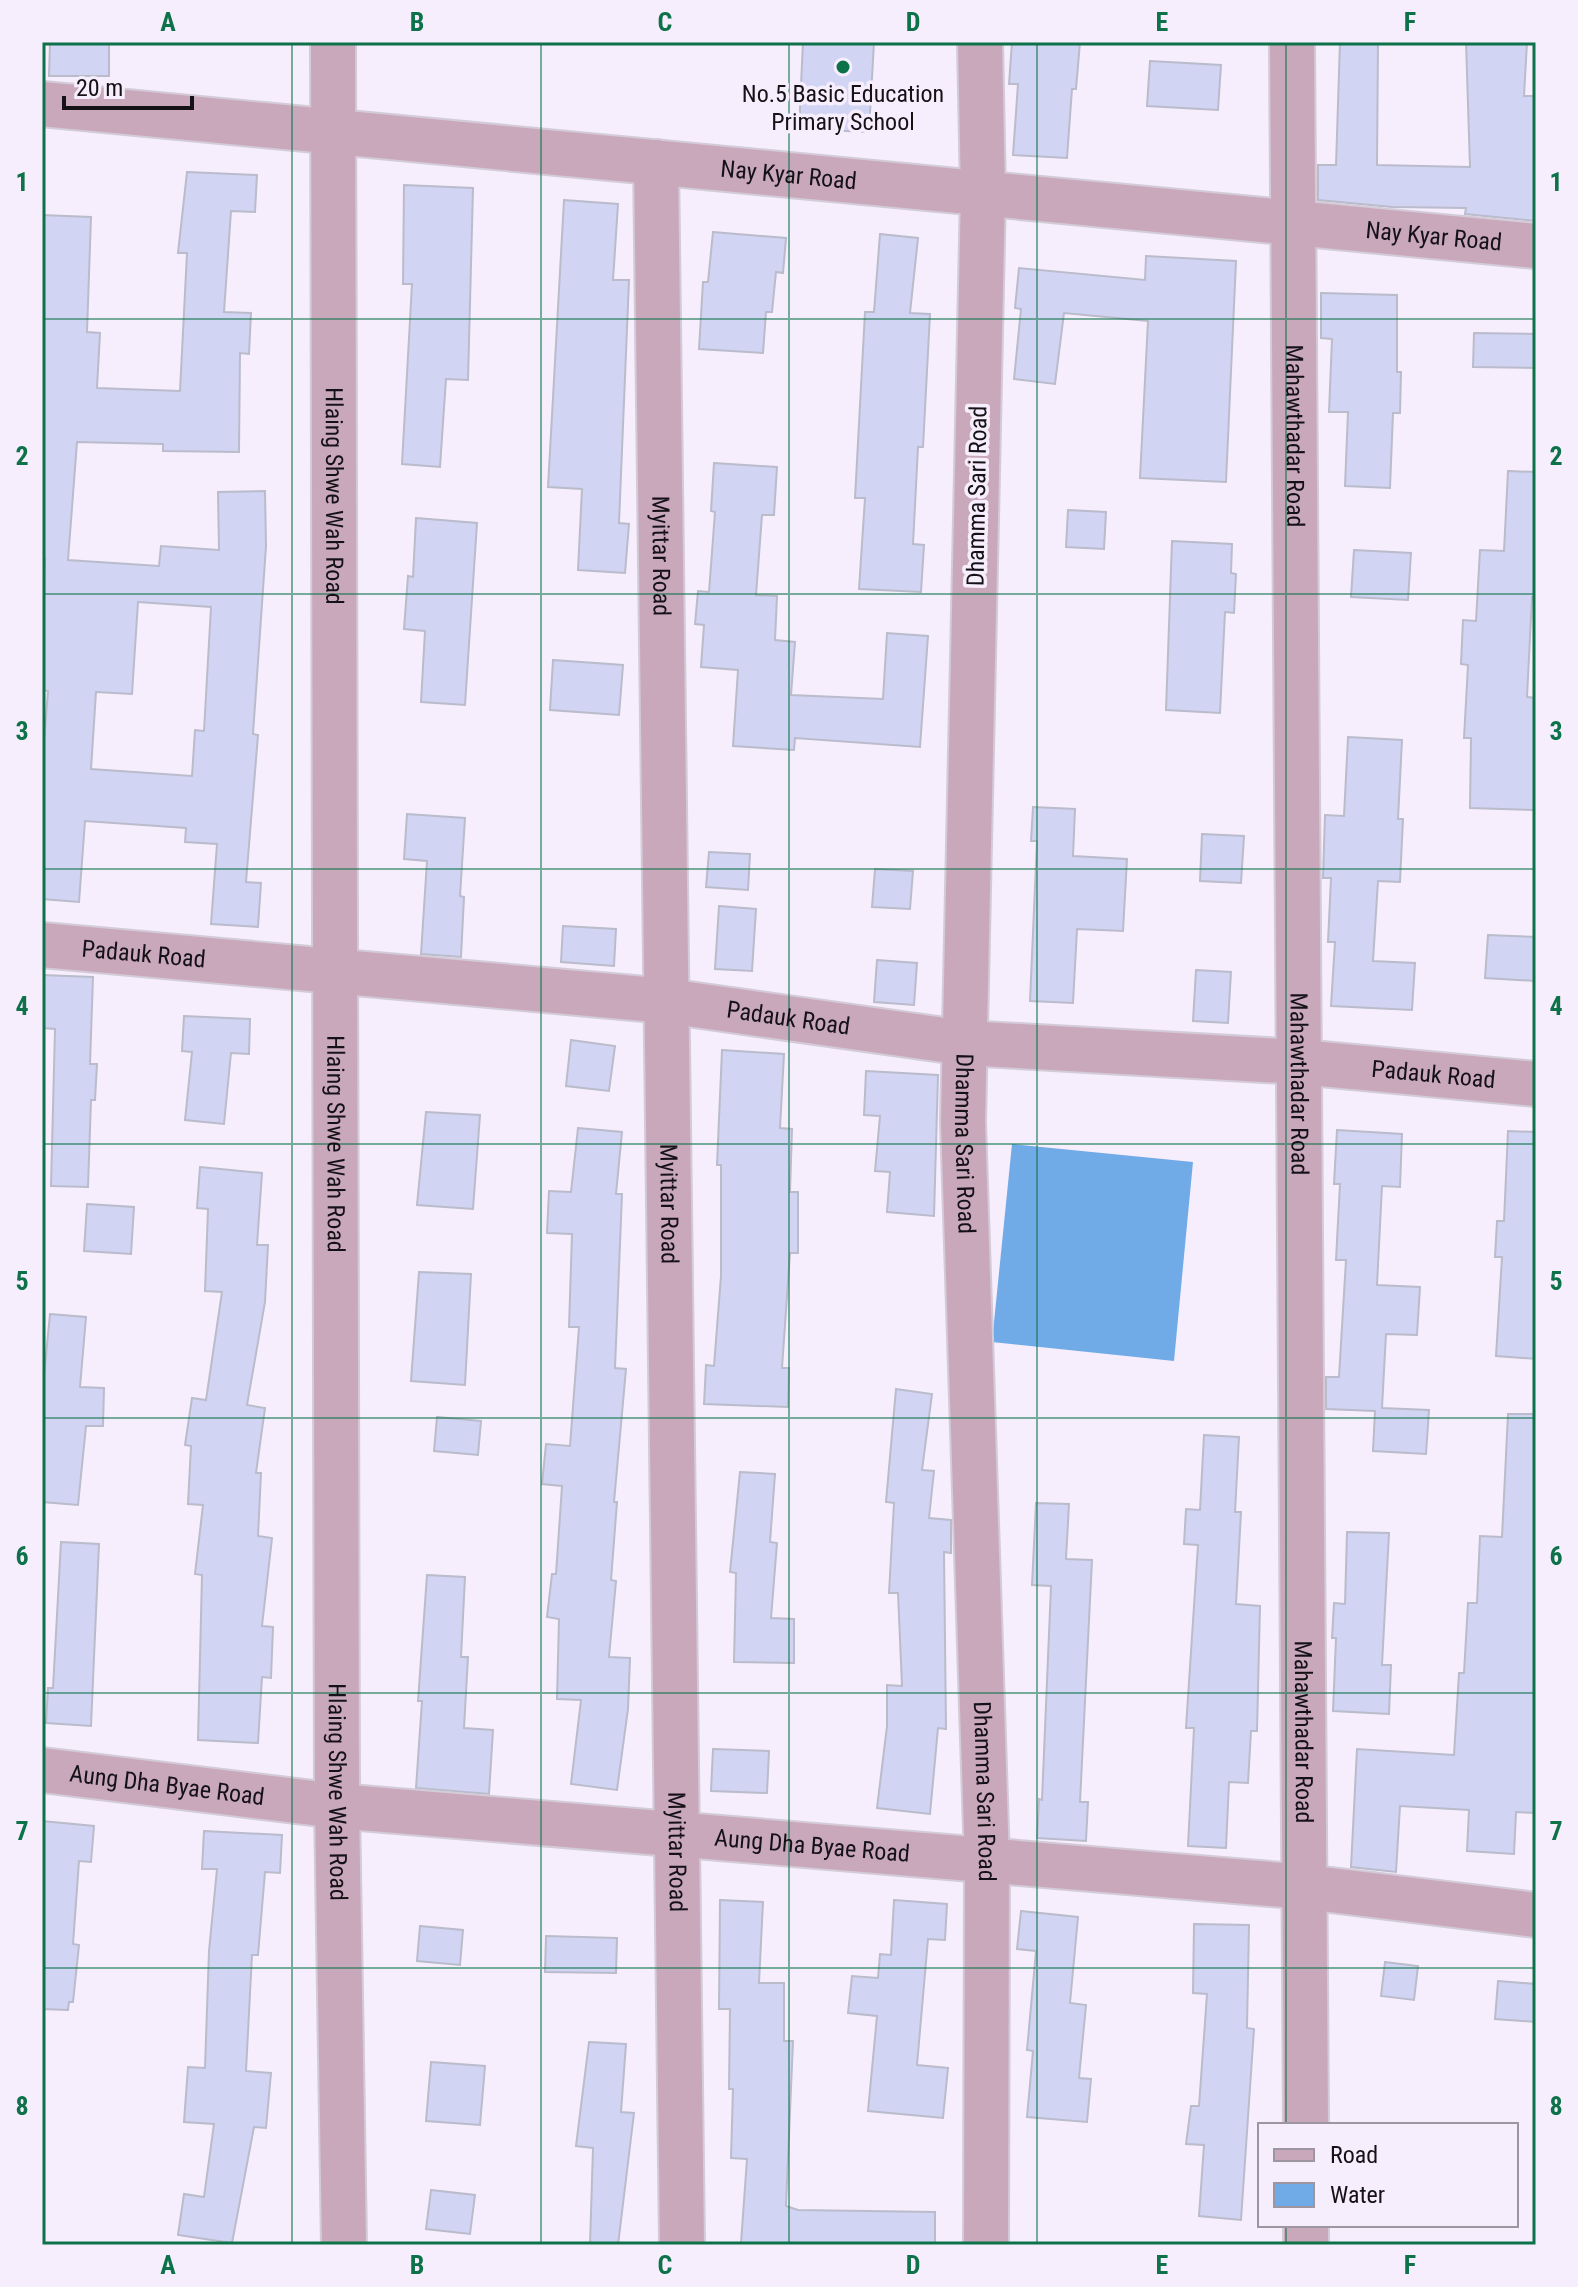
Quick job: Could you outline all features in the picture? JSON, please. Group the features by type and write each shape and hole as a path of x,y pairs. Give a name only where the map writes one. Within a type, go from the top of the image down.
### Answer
{"street":[{"name":"Hlaing Shwe Wah Road","path":"333,42 337,1806 344,2245"},
{"name":"Dhamma Sari Road","path":"980,42 983,193 964,1138 987,1861 986,2245"},
{"name":"Mahawthadar Road","path":"1292,42 1306,2123"},
{"name":"Nay Kyar Road","path":"42,104 1536,246"},
{"name":"Myittar Road","path":"656,162 682,2245"},
{"name":"Padauk Road","path":"42,945 667,1001 965,1043 1300,1062 1536,1084"},
{"name":"Aung Dha Byae Road","path":"42,1770 337,1806 1306,1887 1536,1915"}],"water":[{"path":"1012,1144 1193,1162 1174,1361 992,1342"}],"building":[{"path":"50,42 109,42 109,76 49,76"},
{"path":"803,42 874,42 869,132 799,129"},
{"path":"1012,42 1080,42 1076,89 1072,89 1067,158 1013,155 1018,84 1009,84"},
{"path":"1340,42 1378,42 1377,165 1470,167 1466,42 1527,42 1524,96 1536,96 1536,221 1465,214 1466,208 1392,207 1318,200 1318,165 1336,165"},
{"path":"1150,61 1221,65 1218,110 1147,106"},
{"path":"187,172 257,175 255,212 231,211 224,312 251,313 249,354 240,353 239,452 163,451 163,444 77,442 68,560 159,566 161,546 219,550 218,492 265,491 266,546 253,734 258,735 246,882 261,883 258,927 211,924 217,844 185,842 186,828 85,821 79,902 42,899 42,766 48,691 42,690 45,559 42,559 42,215 91,217 87,332 100,333 97,388 180,391 187,253 178,253","holes":["138,602 211,607 204,731 195,730 192,776 91,769 96,692 132,694"]},
{"path":"404,185 473,188 468,380 446,379 440,467 402,464 412,284 403,284"},
{"path":"564,200 618,204 613,280 629,280 619,523 629,524 625,573 578,570 582,489 548,487"},
{"path":"713,232 786,238 783,273 776,272 772,312 766,312 763,353 699,349 703,282 708,282"},
{"path":"880,234 918,238 910,313 930,314 923,447 918,447 913,544 924,545 921,592 859,589 865,498 855,498 865,312 874,312"},
{"path":"1146,256 1236,261 1226,482 1140,478 1148,321 1064,313 1055,384 1014,379 1021,309 1015,308 1019,268 1145,280"},
{"path":"1321,293 1397,295 1400,413 1393,413 1390,488 1345,486 1348,412 1329,412 1332,339 1321,338"},
{"path":"1474,333 1536,334 1536,368 1473,367"},
{"path":"714,463 777,467 774,515 762,515 756,595 777,596 775,640 795,642 791,695 883,699 887,633 928,636 920,747 795,738 794,750 733,746 738,670 701,667 704,625 695,624 698,591 709,592 715,512 711,511"},
{"path":"1508,471 1536,472 1536,597 1532,597 1527,697 1536,698 1536,810 1470,808 1471,738 1464,738 1468,665 1461,664 1463,620 1476,621 1480,550 1504,551"},
{"path":"1068,510 1106,512 1104,549 1066,547"},
{"path":"416,518 477,523 465,705 421,702 425,631 404,629 408,576 413,577"},
{"path":"1172,541 1232,544 1231,573 1236,574 1234,613 1225,612 1220,713 1166,710"},
{"path":"1354,550 1411,553 1408,600 1351,597"},
{"path":"553,660 623,665 619,715 550,710"},
{"path":"1348,737 1402,740 1398,819 1403,819 1400,882 1378,881 1373,961 1415,963 1412,1010 1331,1006 1335,942 1328,942 1331,878 1323,878 1325,815 1344,816"},
{"path":"1033,807 1075,809 1073,856 1127,859 1123,931 1077,929 1073,1003 1030,1001 1037,841 1031,841"},
{"path":"407,814 465,818 460,896 464,897 461,957 421,954 427,861 404,859"},
{"path":"1202,834 1244,836 1241,883 1200,881"},
{"path":"709,852 750,854 748,890 706,887"},
{"path":"875,869 913,871 910,909 872,907"},
{"path":"719,906 756,909 752,971 715,969"},
{"path":"563,926 616,929 614,966 561,962"},
{"path":"1488,935 1536,937 1536,981 1485,978"},
{"path":"877,960 917,963 914,1005 874,1002"},
{"path":"1196,970 1231,972 1228,1023 1193,1021"},
{"path":"42,975 93,977 90,1064 97,1064 95,1100 91,1100 88,1187 51,1186 55,1029 42,1028"},
{"path":"184,1016 250,1019 249,1054 231,1053 224,1124 185,1120 192,1052 182,1051"},
{"path":"571,1040 615,1046 609,1091 566,1086"},
{"path":"722,1050 784,1054 780,1128 792,1129 790,1192 798,1192 798,1253 790,1253 782,1368 789,1368 788,1407 704,1404 706,1365 714,1366 721,1276 721,1165 717,1165"},
{"path":"866,1071 938,1075 934,1216 887,1212 890,1172 875,1171 880,1116 864,1115"},
{"path":"426,1112 480,1115 473,1209 417,1205"},
{"path":"578,1128 622,1132 616,1194 622,1194 615,1368 626,1369 614,1502 617,1502 611,1580 616,1581 609,1657 630,1658 628,1709 617,1790 571,1784 581,1700 557,1699 559,1619 547,1617 552,1574 556,1574 562,1486 542,1484 546,1444 570,1446 579,1327 569,1327 572,1234 547,1233 549,1191 571,1192"},
{"path":"1337,1130 1402,1134 1400,1187 1382,1186 1377,1285 1420,1287 1417,1335 1386,1334 1382,1408 1429,1410 1426,1454 1373,1451 1375,1411 1326,1409 1326,1377 1339,1377 1346,1260 1336,1260 1340,1184 1334,1184"},
{"path":"1508,1131 1536,1132 1536,1359 1496,1356 1502,1257 1495,1257 1497,1221 1504,1221"},
{"path":"200,1167 262,1173 257,1245 268,1245 265,1302 247,1405 265,1408 256,1473 261,1473 258,1536 272,1538 262,1626 273,1627 271,1678 262,1677 258,1743 198,1740 202,1575 195,1574 203,1505 188,1504 191,1446 185,1445 192,1398 206,1400 222,1292 205,1291 208,1209 197,1208"},
{"path":"87,1204 134,1207 131,1254 84,1251"},
{"path":"419,1272 471,1274 465,1385 411,1381"},
{"path":"50,1314 86,1317 80,1387 104,1388 103,1426 86,1426 78,1505 42,1502 43,1386"},
{"path":"896,1389 932,1394 922,1470 934,1471 929,1518 951,1520 951,1553 944,1552 946,1729 938,1728 930,1814 877,1808 887,1726 887,1685 902,1686 898,1593 889,1593 894,1503 886,1502"},
{"path":"1508,1414 1536,1414 1536,1813 1516,1812 1514,1854 1467,1851 1469,1810 1400,1806 1396,1872 1351,1867 1357,1749 1454,1755 1459,1673 1464,1673 1468,1603 1477,1603 1480,1536 1502,1537"},
{"path":"437,1417 481,1421 478,1455 434,1451"},
{"path":"1204,1435 1239,1437 1235,1512 1241,1512 1236,1604 1260,1606 1257,1731 1251,1731 1248,1783 1229,1782 1226,1848 1188,1846 1194,1728 1186,1728 1198,1545 1184,1544 1186,1509 1200,1510"},
{"path":"740,1472 775,1474 770,1542 777,1543 771,1618 794,1619 794,1663 734,1662 736,1573 730,1572"},
{"path":"1036,1503 1069,1504 1066,1559 1092,1560 1080,1802 1088,1802 1086,1841 1037,1838 1039,1799 1042,1800 1051,1586 1032,1585"},
{"path":"1347,1532 1389,1533 1382,1665 1391,1665 1389,1714 1333,1711 1334,1603 1345,1604"},
{"path":"61,1542 99,1544 91,1726 46,1723 48,1688 53,1688"},
{"path":"427,1575 465,1577 461,1657 468,1657 464,1728 493,1730 489,1794 416,1788 422,1701 418,1701"},
{"path":"713,1749 769,1751 767,1793 711,1791"},
{"path":"42,1821 94,1826 91,1862 79,1861 73,1944 79,1945 73,2002 69,2002 68,2010 42,2009"},
{"path":"204,1831 282,1835 280,1873 265,1872 258,1955 252,1955 246,2071 271,2073 266,2128 254,2127 232,2243 178,2235 184,2194 204,2197 214,2124 184,2122 188,2067 205,2068 209,1951 217,1869 202,1869"},
{"path":"720,1900 763,1902 759,1983 784,1983 784,2041 793,2041 786,2206 798,2210 935,2212 935,2245 741,2243 747,2159 731,2158 733,2089 729,2089 730,2009 719,2009"},
{"path":"894,1900 947,1904 945,1940 928,1939 917,2065 948,2068 943,2118 868,2111 877,2016 848,2013 852,1976 878,1978 880,1954 891,1955"},
{"path":"1021,1911 1078,1917 1070,2003 1086,2005 1079,2078 1091,2079 1087,2122 1027,2117 1033,2051 1027,2050 1036,1951 1017,1949"},
{"path":"1194,1924 1249,1925 1247,2028 1254,2029 1241,2220 1199,2216 1204,2145 1186,2144 1191,2106 1199,2106 1207,1994 1193,1993"},
{"path":"420,1926 463,1930 460,1965 417,1961"},
{"path":"546,1936 617,1938 616,1973 545,1972"},
{"path":"1385,1962 1418,1966 1414,2000 1381,1996"},
{"path":"1498,1981 1536,1984 1536,2022 1495,2019"},
{"path":"589,2042 626,2044 621,2112 634,2113 618,2245 590,2245 593,2148 576,2146"},
{"path":"431,2062 485,2066 480,2125 426,2121"},
{"path":"431,2190 475,2195 470,2234 426,2229"}],"place":[{"name":"No.5 Basic Education Primary School","path":"843,67"}]}
